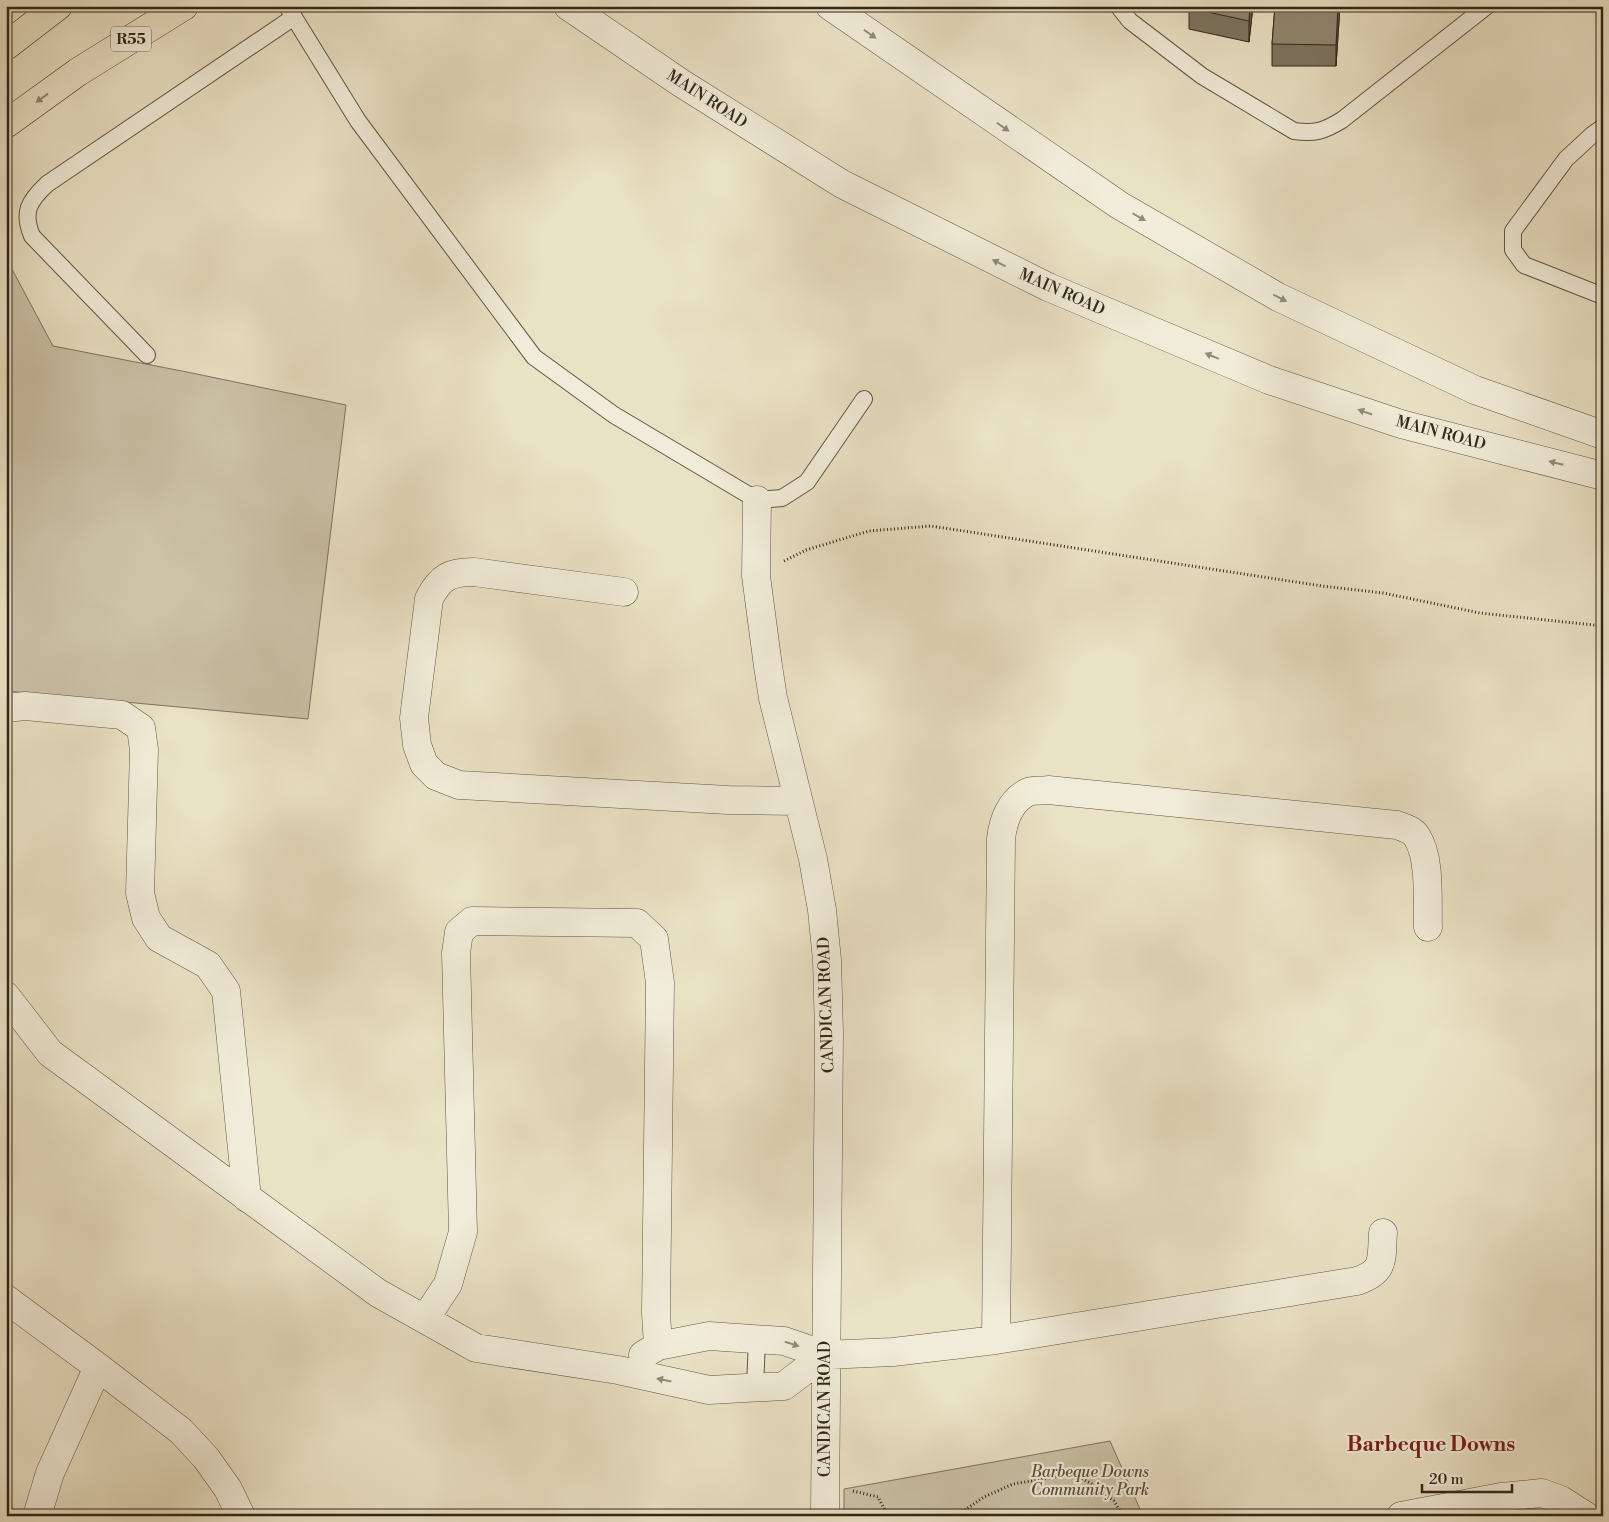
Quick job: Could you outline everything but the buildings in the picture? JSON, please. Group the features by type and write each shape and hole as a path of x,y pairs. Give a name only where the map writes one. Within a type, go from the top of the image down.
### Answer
{"main road":[{"name":"R55","path":"6,124 78,72 184,6"},
{"path":"6,46 50,10"}],"street":[{"name":"MAIN ROAD","path":"568,6 681,83 842,184 1048,287 1269,380 1401,424 1603,476"},
{"path":"830,6 1118,205 1278,297 1475,390 1603,435"},
{"name":"CANDICAN ROAD","path":"757,500 756,576 773,698 813,859 822,910 827,960 829,1043 825,1516"},
{"path":"624,592 474,572 460,572 446,577 435,586 429,598 414,718 417,745 424,764 436,776 459,784 728,800 798,801"},
{"path":"6,708 25,706 122,715 141,728 144,750 140,893 146,918 159,938 208,965 226,991 248,1198"},
{"path":"996,1340 1001,839 1008,811 1018,800 1029,792 1048,790 1398,825 1410,830 1417,836 1422,849 1426,864 1428,927"},
{"path":"425,1319 448,1284 463,1232 456,953 459,932 472,920 636,923 654,939 660,983 656,1313 658,1346"},
{"path":"6,996 50,1053 378,1293 476,1348 618,1370 709,1390 784,1386 825,1355"},
{"path":"618,1370 658,1346 708,1336 784,1341 825,1355 893,1352 996,1340 1357,1281 1375,1272 1381,1264 1383,1233"},
{"path":"6,1299 181,1431 206,1458 228,1488 241,1516"},
{"path":"37,1516 50,1474 98,1367"},
{"path":"1401,1516 1501,1497 1542,1493 1561,1500 1586,1516"}],"lane":[{"path":"1118,6 1130,21 1202,76 1294,131 1309,133 1325,130 1342,120 1487,6"},
{"path":"147,355 32,236 28,227 28,207 33,197 47,184 290,12 358,121 534,357 614,415 757,500 782,498 808,482 864,399"},
{"path":"1603,127 1566,159 1513,231 1513,250 1524,265 1603,296"},
{"path":"755,1387 757,1340"}],"path":[{"path":"756,576 806,550 869,531 932,526 1322,586 1383,593 1480,613 1603,626"},
{"path":"956,1516 984,1497 1013,1484 1074,1474 1114,1500 1123,1516"},
{"path":"825,1486 878,1497 888,1516"}],"green space":[{"path":"6,258 53,346 346,405 308,719 6,691"},
{"name":"Barbeque Downs Community Park","path":"1110,1441 1143,1516 844,1516 844,1489"}],"district":[{"name":"Barbeque Downs","path":"1431,1445"}]}
